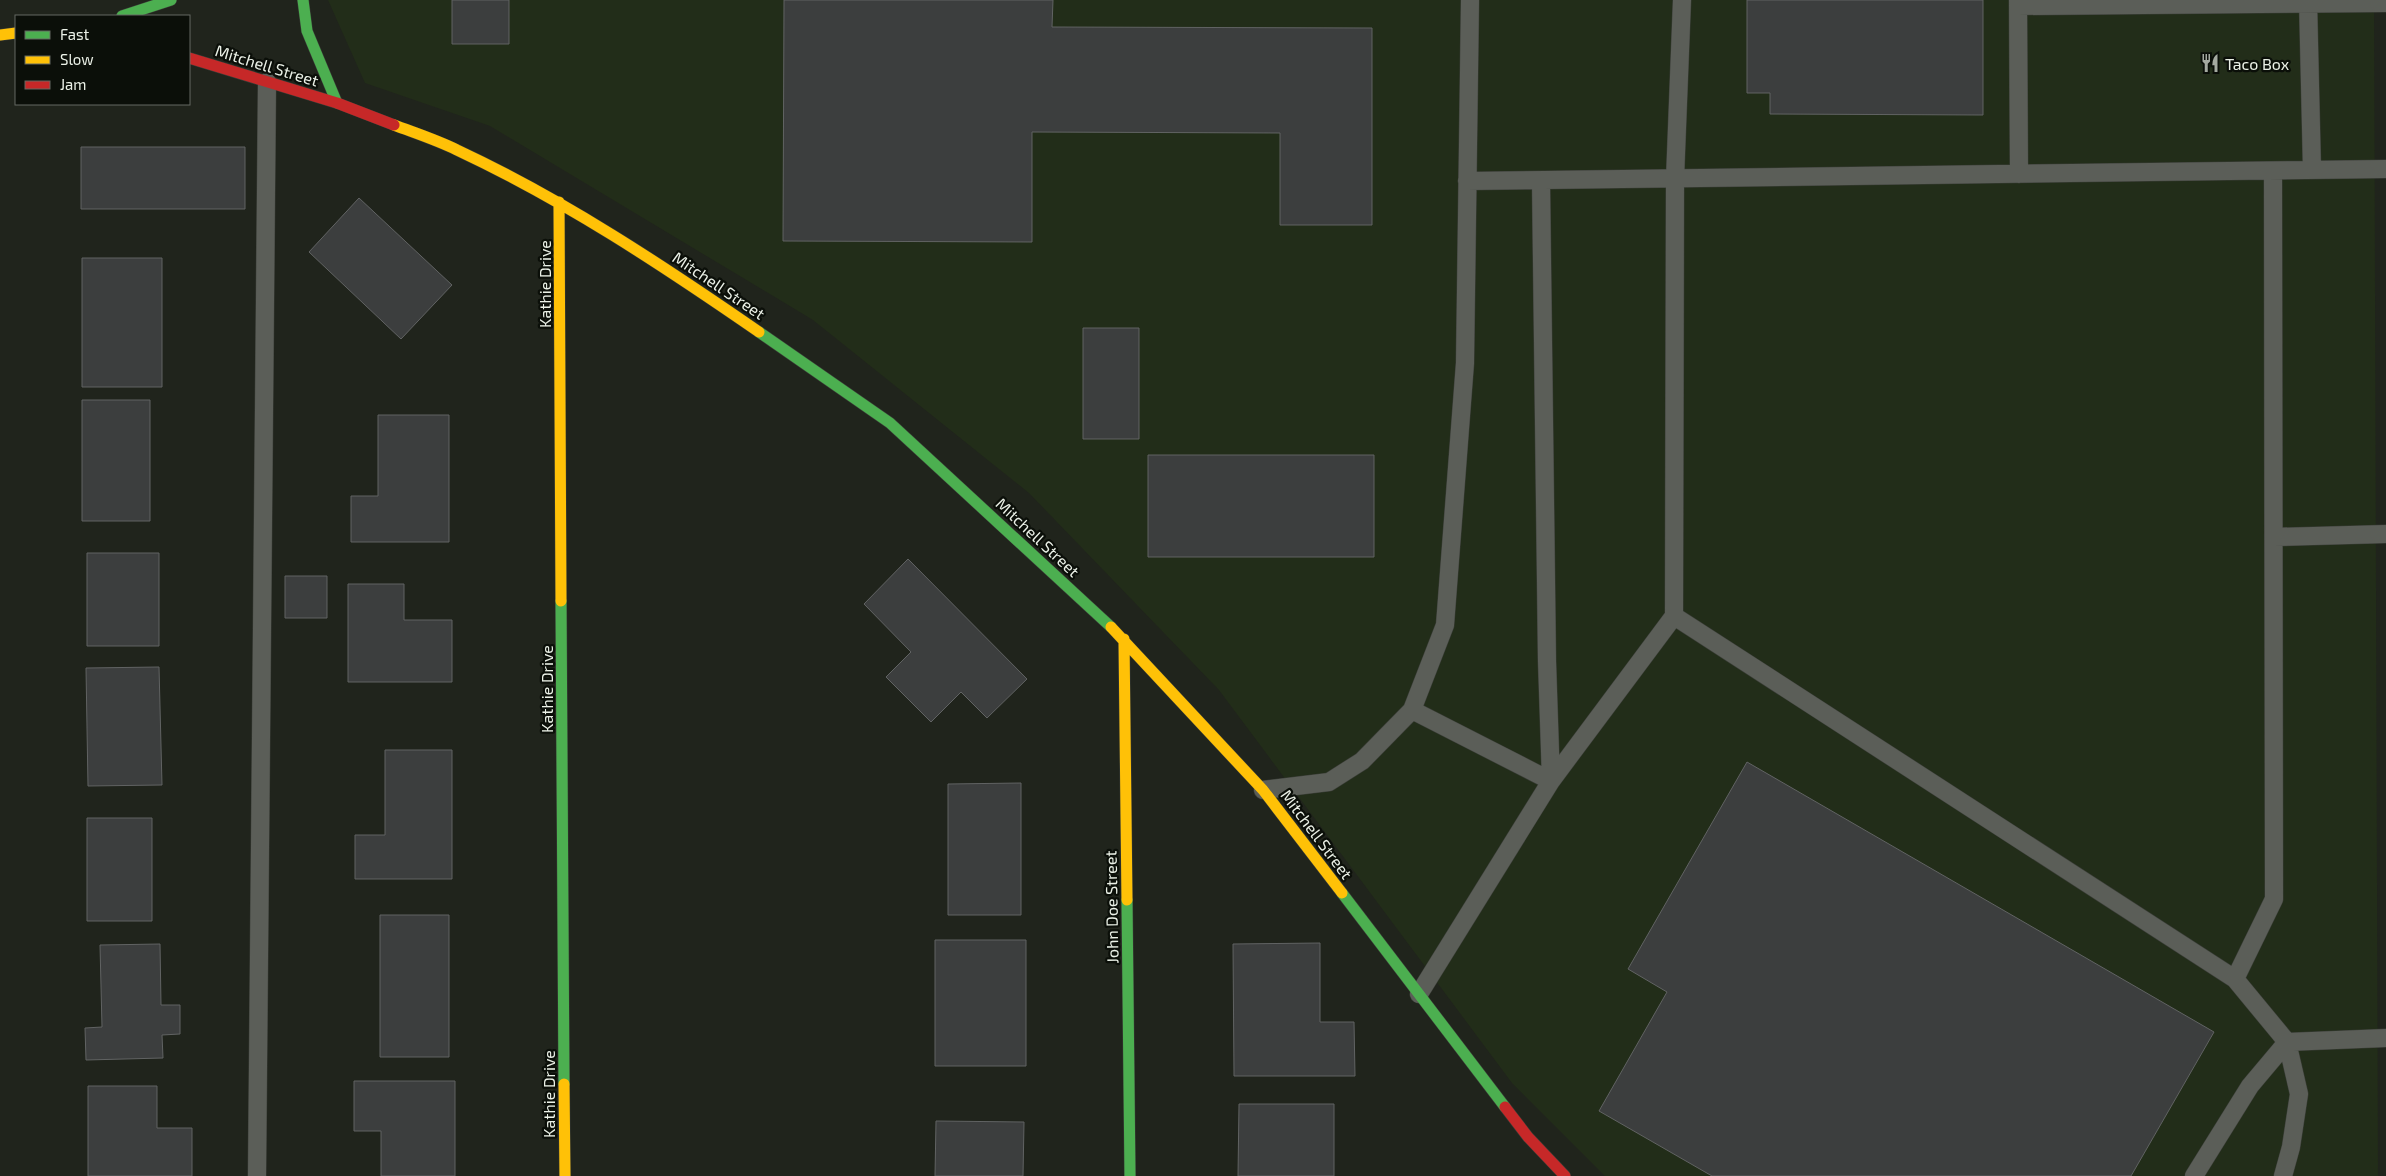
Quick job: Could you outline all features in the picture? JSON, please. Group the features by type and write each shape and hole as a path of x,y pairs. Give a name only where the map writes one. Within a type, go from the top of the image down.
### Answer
{"street":[{"path":"125,15 171,0"},
{"name":"Mitchell Street","path":"303,0 307,31 336,103"},
{"path":"0,35 15,33"},
{"name":"Mitchell Street","path":"190,58 336,103 456,149 559,202 678,276 890,423 1124,639 1263,790 1528,1137 1565,1176"},
{"name":"Kathie Drive","path":"559,202 565,1176"},
{"name":"John Doe Street","path":"1124,639 1130,1176"}],"lane":[{"path":"1263,790 1329,782 1362,761 1412,710 1445,624 1465,363 1470,0"},
{"path":"1419,994 1551,780 1674,616 1675,179 1682,0"},
{"path":"2308,1 2312,170"},
{"path":"2019,174 2018,3 2386,2"},
{"path":"256,1176 268,82"},
{"path":"1467,181 2386,169"},
{"path":"2235,979 2274,899 2273,170"},
{"path":"1541,181 1551,780"},
{"path":"2274,537 2386,534"},
{"path":"1674,616 2235,979 2288,1042 2299,1094 2291,1146 2283,1176"},
{"path":"1412,710 1551,780"},
{"path":"2194,1176 2250,1086 2288,1042 2386,1038"}],"shaded area":[{"path":"328,0 2374,0 2378,1176 1605,1176 1512,1083 1219,690 1029,493 813,320 490,126 365,83"}],"building":[{"path":"452,0 509,0 509,44 452,44"},
{"path":"784,0 1053,0 1052,27 1372,28 1372,225 1280,225 1280,133 1032,132 1032,242 783,241"},
{"path":"1747,0 1983,0 1983,115 1770,114 1770,93 1747,93"},
{"path":"81,147 245,147 245,209 81,209"},
{"path":"359,198 452,285 401,339 309,252"},
{"path":"82,258 162,258 162,387 82,387"},
{"path":"1083,328 1139,328 1139,439 1083,439"},
{"path":"82,400 150,400 150,521 82,521"},
{"path":"378,415 449,415 449,542 351,542 351,496 378,496"},
{"path":"1148,455 1374,455 1374,557 1148,557"},
{"path":"87,553 159,553 159,646 87,646"},
{"path":"908,559 1027,679 987,718 961,692 931,722 886,677 911,652 864,604"},
{"path":"285,576 327,576 327,618 285,618"},
{"path":"348,584 404,584 404,620 452,620 452,682 348,682"},
{"path":"159,667 162,785 88,786 86,668"},
{"path":"385,750 452,750 452,879 355,879 355,835 385,835"},
{"path":"1747,762 2214,1032 2131,1176 1712,1176 1599,1111 1667,992 1628,969"},
{"path":"1021,783 1021,915 948,915 948,784"},
{"path":"87,818 152,818 152,921 87,921"},
{"path":"380,915 449,915 449,1057 380,1057"},
{"path":"935,940 1026,940 1026,1066 935,1066"},
{"path":"1320,943 1320,1022 1354,1022 1355,1076 1234,1076 1233,944"},
{"path":"160,944 161,1005 180,1005 180,1034 162,1035 163,1058 86,1060 85,1028 102,1027 100,945"},
{"path":"354,1081 455,1081 455,1176 381,1176 381,1131 354,1131"},
{"path":"88,1086 157,1086 157,1128 192,1128 192,1176 88,1176"},
{"path":"1239,1104 1334,1104 1334,1176 1238,1176"},
{"path":"936,1121 1024,1122 1023,1176 935,1176"}],"traffic: fast":[{"path":"125,15 171,0"},
{"path":"303,0 307,31 337,103"},
{"path":"759,332 890,423 1111,627"},
{"path":"561,601 564,1084"},
{"path":"1342,893 1505,1107"},
{"path":"1127,900 1130,1176"}],"traffic: slow":[{"path":"0,35 15,33"},
{"path":"394,125 449,146 536,190 649,258 759,332"},
{"path":"559,202 561,601"},
{"path":"1111,627 1263,790 1342,893"},
{"path":"1124,639 1127,900"},
{"path":"564,1084 565,1176"}],"traffic: jam":[{"path":"190,58 337,103 394,125"},
{"path":"1505,1107 1528,1137 1565,1176"}],"place":[{"name":"Taco Box","path":"2210,63"}]}
